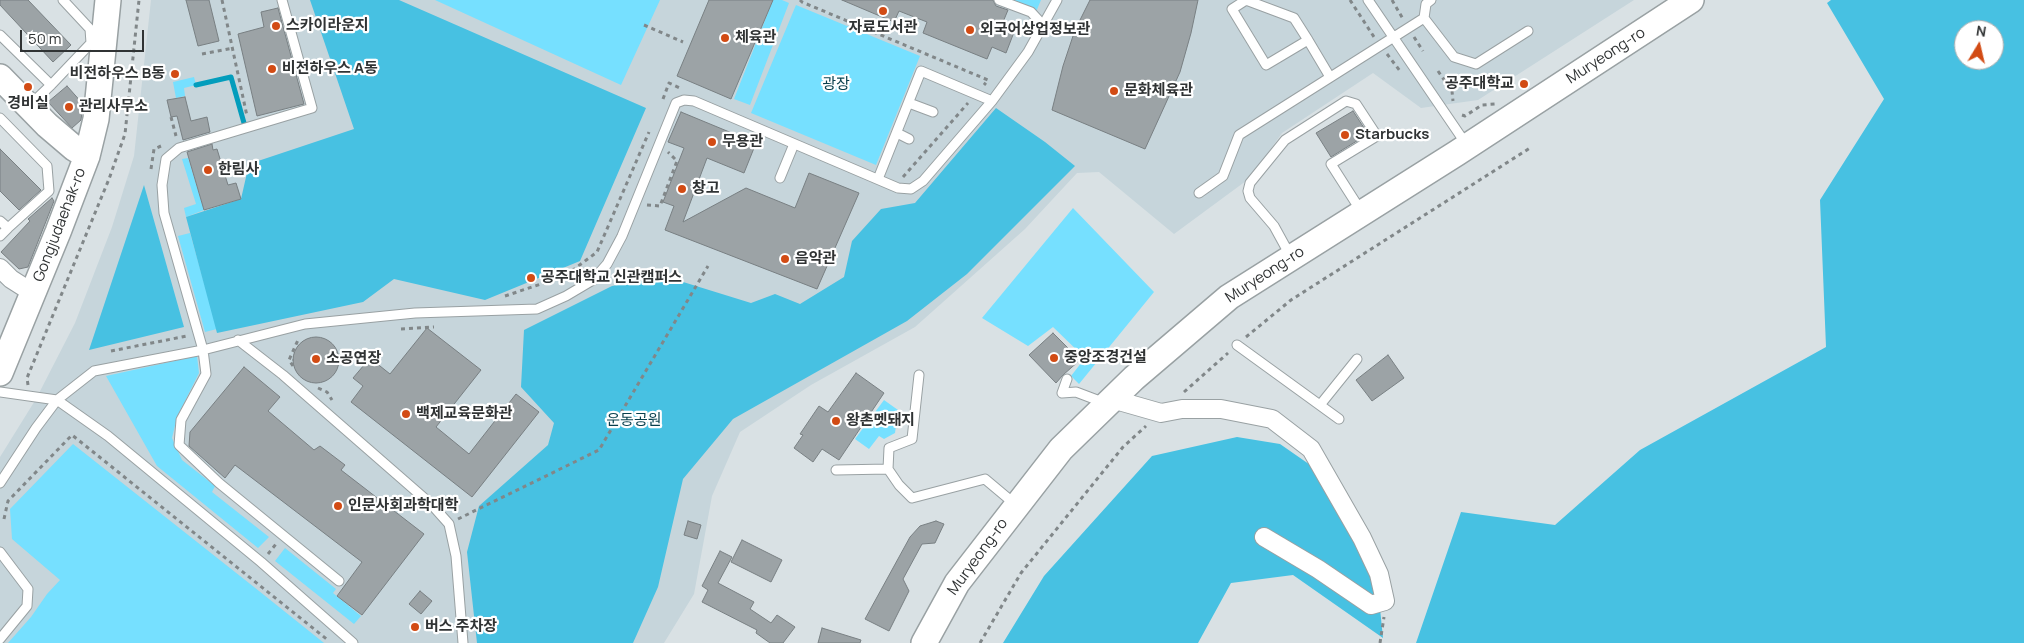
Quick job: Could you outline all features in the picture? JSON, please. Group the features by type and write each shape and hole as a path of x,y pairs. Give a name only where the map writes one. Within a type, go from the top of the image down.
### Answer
{"main road":[{"name":"Gongjudaehak-ro","path":"0,373 87,156 96,118 108,0"},
{"name":"Muryeong-ro","path":"924,643 957,583 1061,449 1134,378 1229,297 1468,146 1691,0"},
{"name":"Gongjudaehak-ro","path":"0,77 29,107 74,148 87,156"}],"street":[{"name":"Gongjudaehak-ro","path":"0,268 11,279 33,294"},
{"path":"1110,402 1161,413 1182,409 1221,409 1272,419 1311,449 1362,538 1379,574 1385,601 1371,605 1318,569 1264,537"}],"lane":[{"path":"29,107 91,44 90,29 62,0"},
{"path":"282,0 312,108 179,148 166,159 162,185 164,213 204,350 206,374 181,420 179,445 220,483 339,581"},
{"path":"1000,0 1032,12 1043,25"},
{"path":"0,483 57,400 94,370 204,350 305,324 415,313 537,309 566,296 593,280 607,264 622,236 676,103 684,100 694,101 794,144 879,176 898,188 911,189 923,180 992,101 1028,52 1057,0"},
{"path":"1308,40 1266,65 1232,9 1246,0 1294,18 1308,40 1330,77"},
{"path":"1368,0 1468,146"},
{"path":"1431,0 1426,4 1424,18 1454,57 1476,64 1528,31"},
{"path":"1199,193 1222,176 1239,135 1424,18"},
{"path":"0,35 51,85"},
{"path":"879,176 922,72 992,101"},
{"path":"1291,258 1274,226 1250,198 1248,191 1250,183 1285,140 1346,101 1356,104 1377,136 1331,164 1362,213"},
{"path":"909,103 933,112"},
{"path":"0,118 47,166 49,190 0,236"},
{"path":"896,133 910,139"},
{"path":"780,178 794,144"},
{"path":"0,221 8,228"},
{"path":"238,340 410,485 449,524 456,556 462,643"},
{"path":"1237,345 1339,419"},
{"path":"1320,405 1358,359"},
{"path":"919,375 912,439 889,448 888,469 899,485 912,498 985,479 1016,505"},
{"path":"1067,379 1062,393 1076,392 1110,402"},
{"path":"0,392 57,400 116,442 261,562 353,643"},
{"path":"836,470 888,469"},
{"path":"0,552 28,589 27,606 0,638"}],"path":[{"path":"222,0 248,122"},
{"path":"800,0 988,80 900,181 879,176"},
{"path":"644,25 683,42"},
{"path":"202,54 233,48"},
{"path":"1438,70 1452,91 1454,110"},
{"path":"661,104 669,83 686,90"},
{"path":"1460,113 1465,116 1482,105 1497,104"},
{"path":"171,117 178,141"},
{"path":"501,298 565,276 597,252 650,129"},
{"path":"644,205 660,206 677,161 659,145"},
{"path":"980,643 1021,573 1123,447 1237,345 1291,300 1530,148"},
{"path":"449,524 599,450 708,266"},
{"path":"400,329 436,326"},
{"path":"111,351 189,336"},
{"path":"294,367 289,360 298,340 307,338"},
{"path":"314,386 326,392 337,408"},
{"path":"4,519 8,501 72,434 332,643"},
{"path":"1380,643 1385,601"}],"shaded area":[{"name":"공주대학교 신관캠퍼스","path":"151,0 1634,0 1478,100 1421,108 1373,73 1282,133 1250,178 1174,234 1099,172 1077,173 1025,229 915,327 811,385 740,432 712,496 694,594 664,643 0,643 0,457 36,399 75,323 112,227 134,156"}],"green space":[{"path":"310,0 399,0 646,108 580,261 485,300 394,279 363,302 217,333 186,217 241,199 249,164 354,129"},
{"path":"435,0 660,0 621,85"},
{"path":"773,0 782,0 789,3 750,105 734,99"},
{"path":"1005,0 1041,0 1036,12"},
{"path":"1831,0 2024,0 2024,643 1416,643 1461,512 1555,525 1640,450 1826,347 1820,200 1884,99 1827,3"},
{"name":"광장","path":"796,5 920,56 876,165 751,113"},
{"path":"194,77 196,85 184,88 185,96 176,98 173,82"},
{"name":"운동공원","path":"996,108 1045,142 1075,166 967,274 907,321 733,419 683,479 658,587 633,643 477,643 467,552 479,506 548,445 554,423 521,387 524,330 612,286 667,277 751,303 775,294 800,304 844,277 852,241 881,209 915,203"},
{"path":"188,158 204,210 186,217 184,208 196,204 182,159"},
{"path":"144,185 184,327 89,350"},
{"path":"1073,208 1154,292 1079,384 1071,376 1085,358 1053,327 1028,346 982,318"},
{"path":"190,233 217,329 205,332 178,236"},
{"path":"197,356 199,373 177,417 172,438 182,460 215,486 212,492 269,537 258,548 157,466 106,376"},
{"path":"884,400 898,410 895,433 884,439 879,436 869,449 855,439"},
{"path":"1237,437 1280,444 1316,469 1377,579 1383,638 1293,575 1231,583 1198,643 1003,643 1044,576 1152,456"},
{"path":"73,444 324,643 8,643 60,580 12,539 10,509"},
{"path":"285,548 336,589 333,593 361,616 354,624 275,561"}],"building":[{"path":"0,0 28,0 71,45 53,62 0,5"},
{"path":"186,0 209,0 219,41 198,46"},
{"name":"체육관","path":"709,0 773,0 731,99 677,76"},
{"name":"외국어상업정보관","path":"842,0 993,0 996,6 1008,10 1003,22 1016,27 1006,53 992,47 987,59 923,33 927,22 899,11 894,22"},
{"name":"문화체육관","path":"1090,0 1198,0 1180,72 1145,149 1052,110 1063,66 1075,30"},
{"name":"비전하우스 A동","path":"278,8 304,104 257,116 238,34 264,27 261,12"},
{"name":"관리사무소","path":"67,86 83,104 81,120 72,128 48,102"},
{"path":"185,97 191,121 207,117 210,132 183,140 177,116 171,117 167,100"},
{"name":"Starbucks","path":"1353,111 1368,134 1331,157 1316,133"},
{"name":"음악관","path":"681,112 756,143 744,173 707,158 683,222 746,188 795,208 809,173 859,193 817,289 665,230 674,206 663,202 684,148 668,142"},
{"name":"한림사","path":"212,144 213,150 217,149 228,185 236,183 241,199 204,210 187,152"},
{"path":"0,149 41,190 19,210 0,191"},
{"path":"52,198 54,201 28,267 19,269 1,252 30,221 28,219"},
{"name":"백제교육문화관","path":"427,328 481,370 436,427 469,454 516,394 539,412 472,497 351,402 363,386 353,378 370,358 390,374"},
{"name":"중앙조경건설","path":"1053,333 1080,360 1056,383 1029,355"},
{"name":"소공연장","path":"316,337 329,341 335,347 339,360 335,373 329,379 316,383 303,379 297,373 293,360 297,347 303,341"},
{"path":"1388,355 1404,378 1372,401 1356,380"},
{"name":"인문사회과학대학","path":"244,367 280,397 268,411 314,450 320,446 345,465 341,470 424,534 362,615 337,596 362,562 235,465 225,478 189,446 190,432"},
{"name":"왕촌멧돼지","path":"856,373 884,393 839,460 822,449 813,462 794,448 803,435 800,434 819,406 828,412"},
{"path":"688,521 701,525 697,539 684,535"},
{"path":"936,521 944,524 935,543 922,544 903,579 909,591 889,631 865,619 910,537 920,526"},
{"path":"742,540 782,560 771,582 731,562"},
{"path":"720,551 732,557 718,583 754,602 750,609 771,623 777,615 795,627 783,643 770,643 756,633 757,630 702,602 708,590 702,586"},
{"path":"420,591 432,601 421,614 409,604"},
{"path":"822,628 861,640 860,643 818,643"}],"waterway":[{"path":"196,85 231,77 244,123"}],"place":[{"name":"자료도서관","path":"883,11"},
{"name":"스카이라운지","path":"276,26"},
{"name":"외국어상업정보관","path":"970,30"},
{"name":"체육관","path":"725,38"},
{"name":"비전하우스 A동","path":"272,69"},
{"name":"비전하우스 B동","path":"175,74"},
{"name":"공주대학교","path":"1524,84"},
{"name":"경비실","path":"28,87"},
{"name":"문화체육관","path":"1114,91"},
{"name":"관리사무소","path":"69,107"},
{"name":"Starbucks","path":"1345,135"},
{"name":"무용관","path":"712,142"},
{"name":"한림사","path":"208,170"},
{"name":"창고","path":"682,189"},
{"name":"음악관","path":"785,259"},
{"name":"공주대학교 신관캠퍼스","path":"531,278"},
{"name":"중앙조경건설","path":"1054,358"},
{"name":"소공연장","path":"316,359"},
{"name":"백제교육문화관","path":"406,414"},
{"name":"왕촌멧돼지","path":"836,421"},
{"name":"인문사회과학대학","path":"338,506"},
{"name":"버스 주차장","path":"415,627"}]}
